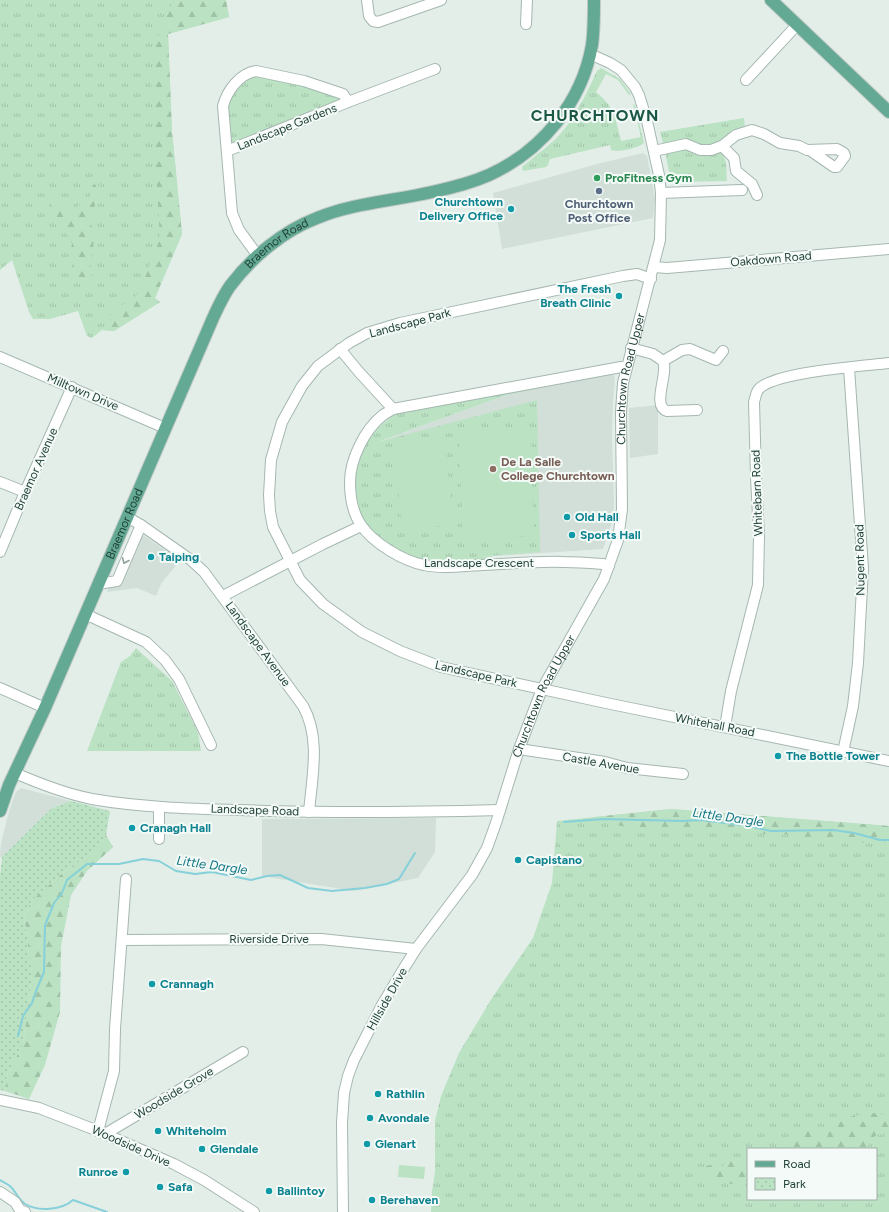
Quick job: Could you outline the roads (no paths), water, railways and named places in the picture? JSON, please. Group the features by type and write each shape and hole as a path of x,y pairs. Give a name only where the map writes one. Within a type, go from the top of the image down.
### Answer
{"main road":[{"path":"590,54 593,35 594,0"},
{"path":"771,0 889,112"},
{"name":"Braemor Road","path":"0,811 14,773 44,708 221,301 229,287 258,256 292,230 324,215 352,207 452,188 480,179 508,165 536,145 557,123 578,88 590,54"}],"street":[{"path":"367,0 369,16 373,21 378,22 441,0"},
{"path":"526,24 527,0"},
{"path":"746,80 797,25"},
{"name":"Churchtown Road Upper","path":"500,810 519,749 542,689 604,579 618,540 622,509 621,412 623,383 660,240 661,193 654,151 644,110 635,87 621,70 590,54"},
{"name":"Landscape Gardens","path":"226,151 435,69"},
{"name":"Landscape Gardens","path":"258,256 239,230 232,212 223,106 226,94 249,72 256,71 304,81 343,94 348,102"},
{"path":"654,151 686,144 700,150 711,150 722,146 736,135 752,130 764,134 780,143 799,146 812,151"},
{"path":"722,146 734,158 736,171 752,184 757,195"},
{"path":"661,193 742,190"},
{"name":"Oakdown Road","path":"654,266 667,268 889,249"},
{"name":"Landscape Park","path":"542,689 441,667 400,651 362,632 323,604 300,580 273,527 270,512 271,460 282,422 302,386 318,366 340,349 367,333 408,321 623,276 637,274 650,279"},
{"path":"631,348 653,354 663,361 664,367 660,401 661,407 667,411 690,407"},
{"path":"340,349 393,409"},
{"path":"663,361 682,350 690,350 716,360 723,351"},
{"name":"Milltown Drive","path":"0,357 165,428"},
{"name":"Whitebarn Road","path":"725,727 731,691 758,585 754,402 758,390 782,378 814,371 889,363"},
{"name":"Landscape Crescent","path":"609,566 603,564 563,562 425,566 402,558 389,551 361,526 354,510 350,493 350,479 353,464 361,442 382,415 393,409 627,367"},
{"name":"Nugent Road","path":"843,752 853,706 858,664 863,568 849,368"},
{"name":"Braemor Avenue","path":"0,552 72,387"},
{"path":"0,482 25,492"},
{"name":"Landscape Avenue","path":"127,517 191,560 204,572 308,714 313,736 314,754 309,812"},
{"name":"Braemor Road","path":"98,584 117,581 141,525"},
{"path":"222,596 361,526"},
{"path":"85,614 146,642 165,660 179,679 211,745"},
{"path":"0,688 44,708"},
{"name":"Whitehall Road","path":"542,689 889,761"},
{"name":"Castle Avenue","path":"519,749 605,762 627,768 683,774"},
{"name":"Landscape Road","path":"14,773 50,787 91,799 159,807 309,812 500,810"},
{"path":"159,807 159,839"},
{"name":"Hillside Drive","path":"342,1212 342,1123 344,1093 354,1060 382,1005 416,949 472,875 487,848 500,810"},
{"path":"102,1132 114,1071 115,1029 126,879"},
{"name":"Riverside Drive","path":"122,940 321,939 416,949"},
{"name":"Woodside Grove","path":"102,1132 243,1052"},
{"name":"Woodside Drive","path":"0,1100 39,1108 102,1132 174,1164 204,1180 254,1212"},
{"path":"0,1192 15,1202 22,1211"}],"waterway":[{"name":"Little Dargle","path":"564,822 603,819 701,820 749,826 771,831 833,830 854,833 880,840 889,840"},
{"name":"Little Dargle","path":"18,1036 23,1016 32,1003 44,972 45,925 54,903 62,893 67,880 87,864 119,864 143,859 159,861 176,871 195,874 212,872 251,880 267,876 280,875 308,888 332,891 365,888 387,884 399,879 415,853"},
{"path":"0,1180 10,1186 19,1198 30,1207 50,1209 63,1206 73,1200 107,1212"}],"place":[{"name":"ProFitness Gym","path":"597,178"},
{"name":"Churchtown Post Office","path":"599,191"},
{"name":"Churchtown Delivery Office","path":"511,209"},
{"name":"The Fresh Breath Clinic","path":"619,296"},
{"name":"De La Salle College Churchtown","path":"493,469"},
{"name":"Old Hall","path":"567,517"},
{"name":"Sports Hall","path":"572,535"},
{"name":"Taiping","path":"151,557"},
{"name":"The Bottle Tower","path":"778,756"},
{"name":"Cranagh Hall","path":"132,828"},
{"name":"Capistano","path":"518,860"},
{"name":"Crannagh","path":"152,984"},
{"name":"Rathlin","path":"378,1094"},
{"name":"Avondale","path":"370,1118"},
{"name":"Whiteholm","path":"158,1131"},
{"name":"Glenart","path":"367,1144"},
{"name":"Glendale","path":"202,1149"},
{"name":"Runroe","path":"126,1172"},
{"name":"Safa","path":"160,1187"},
{"name":"Ballintoy","path":"269,1191"},
{"name":"Berehaven","path":"372,1200"}],"district":[{"name":"CHURCHTOWN","path":"595,115"}]}
